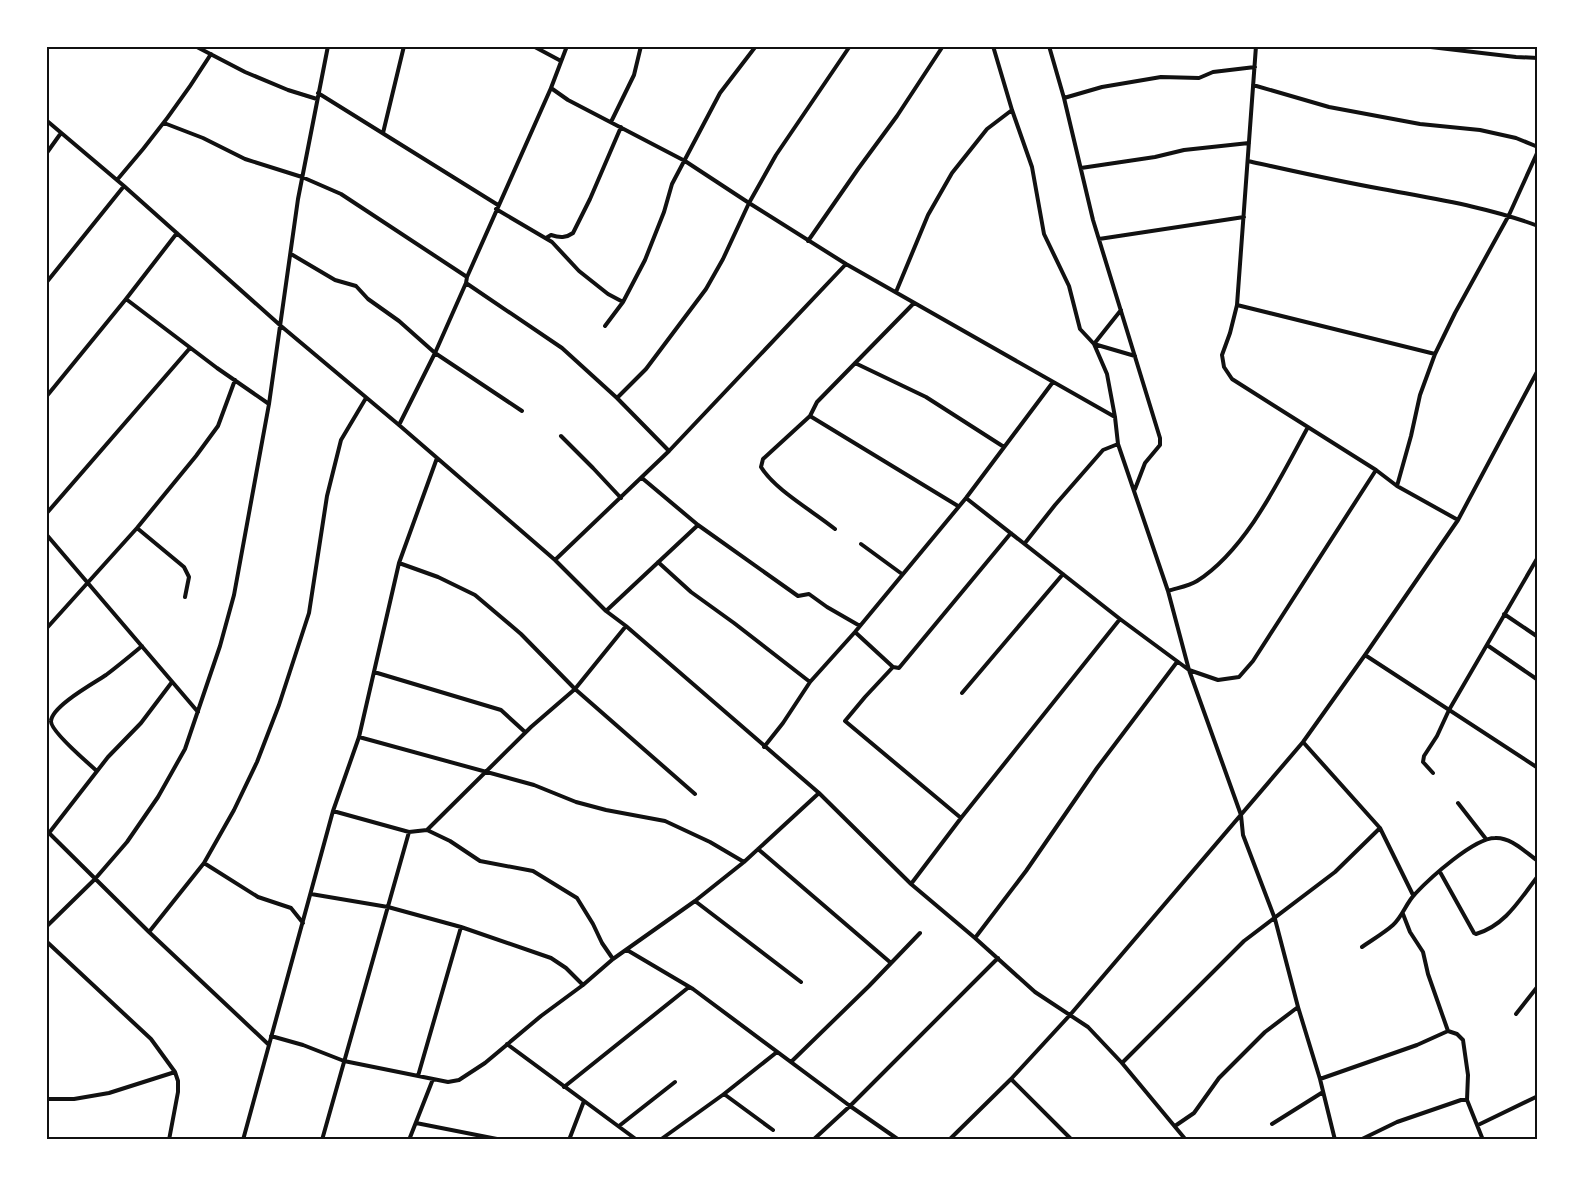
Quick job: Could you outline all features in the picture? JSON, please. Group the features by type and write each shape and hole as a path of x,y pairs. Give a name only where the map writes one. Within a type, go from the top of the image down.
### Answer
{"street":[{"path":"194,46 245,72 288,90 317,99"},
{"path":"46,927 127,842 158,797 185,749 220,646 234,595 269,404 302,177 328,46"},
{"path":"384,133 404,46"},
{"path":"533,46 560,61"},
{"path":"399,425 435,353 497,207 551,88 567,46"},
{"path":"611,122 634,75 641,46"},
{"path":"606,326 623,302 645,260 664,212 672,184 720,93 756,46"},
{"path":"617,398 646,369 706,289 723,260 749,203 776,155 850,46"},
{"path":"808,241 897,116 943,46"},
{"path":"993,46 1012,110 1032,166 1044,234 1069,286 1080,329 1094,344 1107,374 1116,417 1118,444 1135,489 1168,591 1189,670 1241,815 1243,835 1275,919 1336,1140"},
{"path":"1049,46 1099,239 1160,438 1160,445 1145,462 1135,489"},
{"path":"1256,46 1237,305 1222,355 1224,367 1232,379 1376,470 1397,486 1458,520"},
{"path":"1422,46 1538,58"},
{"path":"117,180 189,89 211,54"},
{"path":"1064,98 1102,87 1161,77 1199,78 1213,72 1255,67"},
{"path":"1254,85 1329,106 1420,124 1480,130 1516,138 1538,147"},
{"path":"551,88 568,100 685,161 846,264 1116,417"},
{"path":"318,94 384,133 552,242 586,276 608,294 623,302"},
{"path":"896,292 928,215 952,173 987,129 1012,110"},
{"path":"46,120 124,186 281,326 555,560 606,611 626,626 819,794 911,884 1035,992 1088,1027 1122,1063 1186,1140"},
{"path":"164,122 203,138 245,159 302,177 341,194 467,277"},
{"path":"546,238 551,235 560,238 573,233 621,127"},
{"path":"46,154 61,133"},
{"path":"1081,168 1155,157 1184,150 1249,142"},
{"path":"1397,486 1420,396 1434,354 1509,215 1538,151"},
{"path":"1248,161 1509,215 1538,226"},
{"path":"46,283 124,186"},
{"path":"1099,239 1244,217"},
{"path":"46,397 177,233"},
{"path":"290,254 335,280 356,286 368,299 399,321 435,353 522,411"},
{"path":"555,560 669,452 846,264"},
{"path":"466,283 562,348 617,398 669,452"},
{"path":"126,299 190,348 269,404"},
{"path":"835,529 781,489 764,473 761,467 763,458 810,416 817,402 914,303"},
{"path":"1237,305 1434,354"},
{"path":"1094,344 1121,310"},
{"path":"1094,344 1135,356"},
{"path":"46,514 190,348"},
{"path":"855,363 926,397 1004,447"},
{"path":"949,1140 1070,1015 1303,742 1458,520 1538,370"},
{"path":"46,629 137,528 196,456 218,426 235,380"},
{"path":"764,747 783,723 810,682 855,632 966,498 1053,382"},
{"path":"149,932 204,863 234,810 257,762 279,705 309,613 327,496 341,440 366,398"},
{"path":"810,416 958,506"},
{"path":"1168,591 1196,582 1230,554 1266,502 1308,427"},
{"path":"561,436 621,498"},
{"path":"1025,543 1103,450 1118,444"},
{"path":"243,1140 333,811 359,737 399,563 437,458"},
{"path":"966,498 1177,662 1189,670 1218,680 1239,676 1253,662 1376,470"},
{"path":"642,478 698,525 798,596 809,594 860,626"},
{"path":"606,611 698,525"},
{"path":"137,528 184,567 188,577 185,597"},
{"path":"855,632 893,667 898,668 1011,532"},
{"path":"46,534 198,712"},
{"path":"861,544 902,574"},
{"path":"1433,773 1422,762 1424,756 1538,557"},
{"path":"658,562 691,592 810,682"},
{"path":"399,563 438,577 475,594 520,634 575,689 695,794"},
{"path":"1533,566 1538,569"},
{"path":"962,694 1063,574"},
{"path":"1504,614 1538,636"},
{"path":"911,884 961,818 1120,619"},
{"path":"427,830 525,732 575,689 626,626"},
{"path":"1487,645 1538,680"},
{"path":"97,771 68,745 52,725 53,714 58,708 142,646"},
{"path":"1365,655 1538,768"},
{"path":"975,938 1026,871 1097,768 1177,662"},
{"path":"893,667 865,696 846,720 846,723 961,818"},
{"path":"374,672 496,708 506,714 525,732"},
{"path":"172,682 141,723 108,757 48,831 149,932 268,1044"},
{"path":"359,737 484,773 534,785 576,802 606,810 664,820 710,842 744,862"},
{"path":"1303,742 1380,828 1413,895"},
{"path":"271,1036 344,1061 448,1082 459,1080 485,1063 506,1044 614,959 695,902 744,862 819,794"},
{"path":"1458,803 1486,839"},
{"path":"333,811 409,832 427,830 450,840 480,861 533,871 577,898 602,943 614,959"},
{"path":"1122,1063 1244,941 1335,872 1380,828"},
{"path":"322,1140 409,832"},
{"path":"1362,947 1393,924 1403,914 1413,895 1482,840 1496,837 1510,841 1538,861"},
{"path":"758,849 891,963"},
{"path":"204,863 258,897 291,908 303,923"},
{"path":"1440,872 1476,934 1500,923 1510,914 1538,876"},
{"path":"311,894 388,907 461,927 551,958 566,968 582,985"},
{"path":"695,902 801,982"},
{"path":"1403,914 1410,932 1423,952 1428,974 1448,1031"},
{"path":"418,1076 461,927"},
{"path":"791,1062 920,933"},
{"path":"46,941 151,1039 175,1072 178,1081 178,1092 169,1140"},
{"path":"626,950 694,989 850,1106 899,1140"},
{"path":"813,1140 850,1106 998,958"},
{"path":"1516,1014 1538,986"},
{"path":"564,1087 689,987"},
{"path":"1175,1126 1194,1113 1219,1078 1265,1032 1298,1007"},
{"path":"1320,1080 1417,1045 1448,1031 1457,1034 1463,1040 1468,1075 1467,1100 1483,1140"},
{"path":"506,1044 637,1140"},
{"path":"660,1140 724,1094 777,1052"},
{"path":"46,1099 74,1099 109,1093 175,1072"},
{"path":"409,1140 433,1079"},
{"path":"1010,1079 1071,1140"},
{"path":"619,1126 676,1082"},
{"path":"1272,1124 1323,1092"},
{"path":"724,1094 773,1130"},
{"path":"1478,1125 1537,1097"},
{"path":"1360,1140 1397,1122 1461,1100 1467,1100"},
{"path":"569,1140 584,1101"},
{"path":"416,1123 502,1140"}]}
